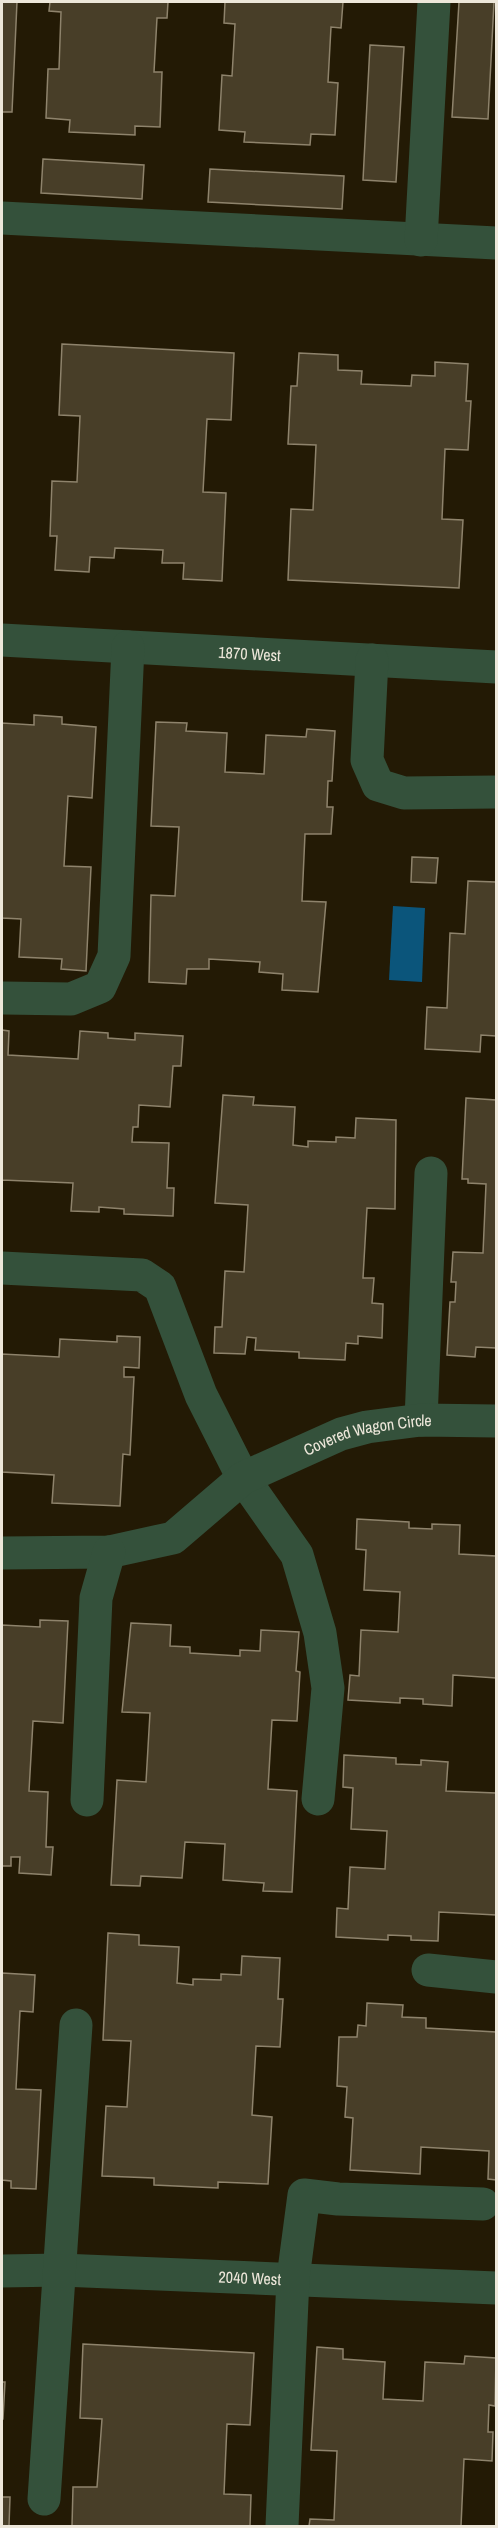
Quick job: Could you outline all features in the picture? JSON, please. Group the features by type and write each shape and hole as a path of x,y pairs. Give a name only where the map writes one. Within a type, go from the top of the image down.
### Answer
{"street":[{"path":"421,240 434,2"},
{"path":"2,218 496,243"},
{"name":"1870 West","path":"2,640 496,667"},
{"path":"3,998 71,999 100,987 114,956 128,647"},
{"path":"372,660 367,760 378,785 404,793 496,792"},
{"path":"421,1420 431,1173"},
{"path":"2,1268 142,1275 160,1287 201,1395 243,1478 297,1555 320,1633 328,1689 318,1799"},
{"name":"Covered Wagon Circle","path":"2,1553 109,1552 173,1538 243,1478 311,1445 341,1434 377,1425 421,1420 496,1421"},
{"path":"87,1800 96,1598 109,1552"},
{"path":"428,1970 496,1977"},
{"path":"44,2499 76,2025"},
{"path":"282,2526 293,2278 304,2194 338,2199 483,2204"},
{"name":"2040 West","path":"2,2271 61,2270 496,2288"}],"water":[{"path":"393,906 425,908 422,982 389,980"}],"building":[{"path":"2,2 17,2 12,112 2,112"},
{"path":"50,2 168,2 167,18 157,18 154,72 162,72 160,127 135,126 135,135 69,132 70,120 46,118 48,69 59,69 61,12 49,11"},
{"path":"225,2 343,2 341,28 331,27 328,82 338,83 335,135 311,134 310,145 244,142 245,132 219,130 222,75 232,76 235,24 224,23"},
{"path":"459,2 494,2 488,119 452,117"},
{"path":"370,45 404,47 396,182 363,180"},
{"path":"43,159 144,165 142,199 41,193"},
{"path":"210,169 344,176 342,209 208,202"},
{"path":"62,344 234,353 231,420 207,419 203,492 226,493 222,581 183,579 184,563 162,563 163,550 115,548 114,558 90,557 89,572 55,570 57,536 50,536 52,481 77,482 80,416 59,415"},
{"path":"299,353 338,355 338,370 362,371 361,384 411,386 412,375 435,376 435,362 468,364 466,401 471,401 468,450 445,449 442,519 463,520 459,588 288,580 291,509 313,510 316,445 288,444 291,386 297,386"},
{"path":"34,715 62,717 62,724 96,727 92,798 68,796 64,866 91,867 86,971 61,969 62,959 19,957 21,919 2,918 2,723 34,725"},
{"path":"156,722 187,723 186,731 227,733 225,772 264,774 266,735 306,737 307,729 335,731 332,781 328,781 327,807 333,807 331,834 305,834 302,901 326,902 318,992 282,990 283,974 259,972 260,962 209,959 209,969 187,969 186,984 149,982 151,895 175,896 179,827 151,826"},
{"path":"412,857 438,858 436,883 411,882"},
{"path":"468,881 496,882 496,1036 481,1035 480,1052 425,1049 427,1007 447,1008 450,933 465,934"},
{"path":"2,1030 9,1031 8,1055 78,1059 80,1031 108,1033 108,1038 135,1040 135,1033 183,1036 181,1066 173,1066 170,1107 139,1105 138,1127 133,1127 132,1142 169,1143 167,1188 174,1188 173,1216 124,1214 124,1209 99,1207 99,1212 71,1211 73,1183 2,1180"},
{"path":"223,1095 254,1097 253,1105 295,1107 293,1145 308,1147 308,1141 336,1142 336,1137 355,1138 356,1118 396,1120 395,1209 367,1208 363,1278 374,1278 372,1303 383,1304 382,1338 358,1336 358,1344 346,1343 345,1360 299,1358 299,1352 255,1350 256,1338 247,1337 245,1354 214,1353 215,1327 222,1327 225,1271 244,1272 248,1205 215,1203"},
{"path":"466,1098 496,1100 496,1348 476,1347 475,1357 447,1355 450,1302 455,1302 456,1282 451,1282 453,1252 483,1253 486,1184 468,1183 468,1179 462,1179"},
{"path":"117,1336 140,1337 139,1368 124,1367 124,1377 134,1377 130,1455 123,1454 120,1506 52,1503 54,1475 2,1472 2,1354 59,1357 60,1339 117,1342"},
{"path":"357,1519 409,1522 409,1528 432,1529 432,1524 460,1525 459,1554 496,1556 496,1678 453,1675 452,1706 423,1704 423,1699 400,1698 400,1703 348,1700 350,1675 359,1676 361,1630 398,1632 400,1592 364,1590 366,1550 356,1549"},
{"path":"40,1620 68,1621 63,1723 33,1721 29,1791 48,1792 46,1847 53,1847 51,1875 19,1873 20,1857 11,1857 11,1866 2,1866 2,1625 40,1627"},
{"path":"131,1623 171,1625 170,1646 190,1647 190,1653 240,1656 240,1650 260,1651 261,1630 299,1632 296,1671 300,1672 297,1721 272,1720 268,1789 297,1791 292,1892 263,1891 264,1883 223,1880 225,1844 185,1842 182,1878 141,1876 140,1886 111,1885 117,1780 146,1782 150,1713 122,1712"},
{"path":"344,1755 396,1758 396,1764 421,1765 421,1760 448,1762 446,1791 496,1793 496,1915 439,1912 438,1941 411,1940 411,1936 388,1935 388,1940 336,1937 337,1908 348,1909 350,1867 385,1869 387,1831 351,1829 353,1788 343,1787"},
{"path":"108,1933 139,1935 139,1945 179,1947 177,1983 193,1985 193,1979 221,1980 221,1974 241,1975 242,1956 280,1958 278,1999 283,1999 280,2047 256,2046 252,2115 272,2117 268,2184 218,2182 218,2188 154,2185 154,2178 102,2176 106,2106 127,2107 131,2041 103,2040"},
{"path":"2,1973 35,1975 33,2012 20,2011 16,2089 41,2090 36,2189 11,2188 11,2181 2,2180"},
{"path":"367,2003 403,2005 402,2017 426,2018 426,2028 496,2032 496,2180 488,2179 489,2151 421,2147 420,2174 350,2170 353,2118 345,2117 347,2087 337,2086 339,2037 357,2037 358,2025 366,2026"},
{"path":"83,2344 254,2353 250,2425 227,2424 224,2494 251,2495 250,2526 72,2526 73,2487 97,2487 102,2419 80,2418"},
{"path":"317,2347 343,2349 343,2359 385,2362 383,2399 423,2401 425,2362 464,2364 465,2356 496,2358 495,2406 489,2405 488,2432 493,2432 492,2461 464,2459 461,2526 309,2526 310,2519 334,2520 337,2451 311,2450"},
{"path":"2,2382 5,2382 3,2419 2,2419"},
{"path":"2,2497 10,2497 9,2526 2,2526"}]}
